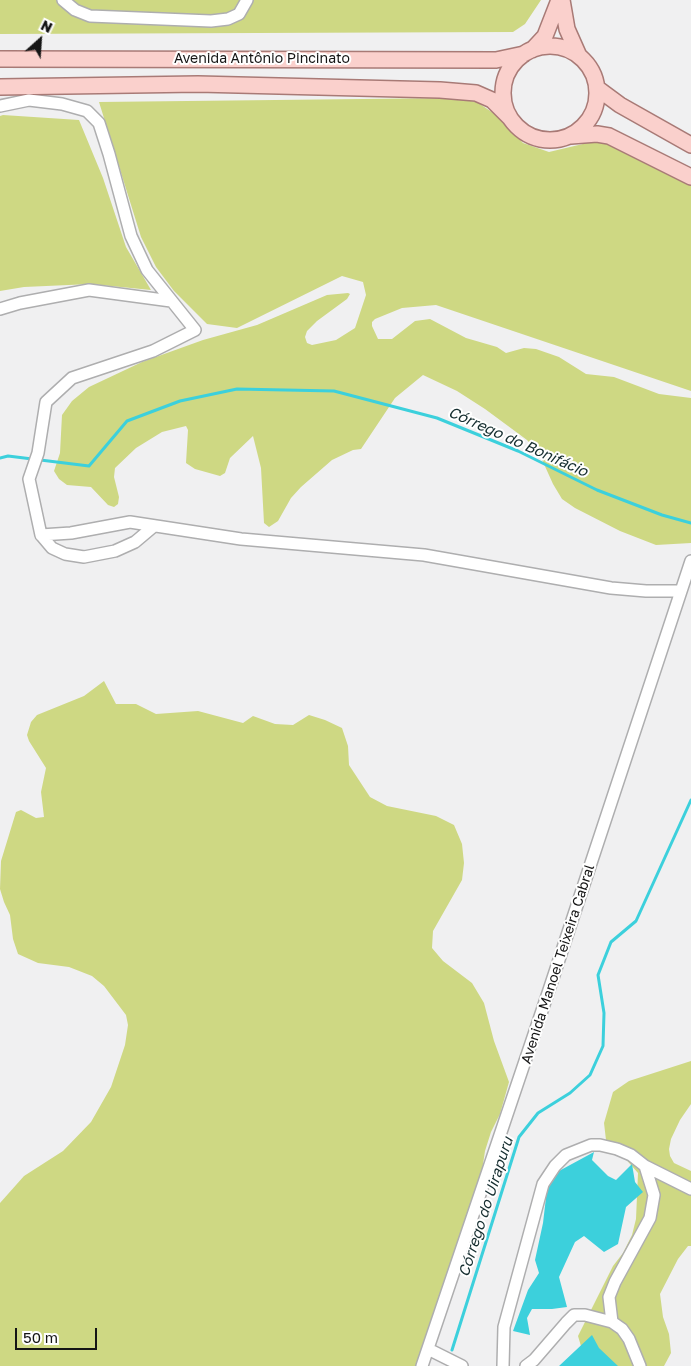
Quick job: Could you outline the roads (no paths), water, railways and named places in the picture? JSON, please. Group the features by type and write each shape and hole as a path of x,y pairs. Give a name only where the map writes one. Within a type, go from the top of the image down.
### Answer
{"main road":[{"path":"511,119 505,105 503,91 506,77 513,64 544,36 560,0"},
{"path":"560,0 567,29 578,56"},
{"name":"Avenida Antônio Pincinato","path":"0,59 496,60 543,47 556,46 568,50 588,65 594,76 597,88"},
{"name":"Avenida Antônio Pincinato","path":"0,87 198,84 440,90 476,93 492,100 520,129 531,136 557,140 570,136 597,134 609,136 691,177"},
{"path":"570,136 582,128 591,117 597,103 597,88"},
{"path":"597,88 620,104 691,145"}],"street":[{"path":"63,0 75,10 90,16 211,21 228,19 240,14 247,0"},
{"path":"0,106 29,100 62,104 87,111 99,123 110,154 132,236 147,270 195,330 153,351 72,378 46,402 38,453 29,478 41,535 52,548 65,554 84,557 115,551 135,542 154,526"},
{"path":"0,309 89,290 171,301"},
{"path":"41,535 71,533 130,522 241,538 424,556 611,588 646,592 681,591"},
{"name":"Avenida Manoel Teixeira Cabral","path":"422,1366 691,561"},
{"path":"504,1366 504,1327 544,1184 554,1166 566,1155 591,1145 600,1145 631,1155 645,1166 691,1189"},
{"path":"612,1322 609,1297 615,1282 650,1218 654,1195 645,1166"},
{"path":"526,1366 574,1315 585,1315 612,1322 622,1329 629,1339 640,1366"},
{"path":"428,1348 462,1366"}],"water":[{"path":"594,1152 592,1160 608,1176 616,1180 632,1164 635,1182 643,1192 626,1207 618,1244 604,1252 584,1236 575,1242 559,1277 567,1307 532,1309 527,1318 530,1335 513,1331 528,1290 539,1273 535,1260 543,1223 547,1189 559,1171"},
{"path":"592,1335 599,1348 618,1366 559,1366"}],"waterway":[{"name":"Córrego do Bonifácio","path":"0,458 8,456 89,466 127,421 180,401 237,389 334,391 437,418 518,451 597,490 662,515 691,523"},
{"name":"Córrego do Uirapuru","path":"452,1350 519,1137 538,1113 570,1093 590,1075 603,1046 604,1013 598,975 611,942 636,921 691,800"}]}
